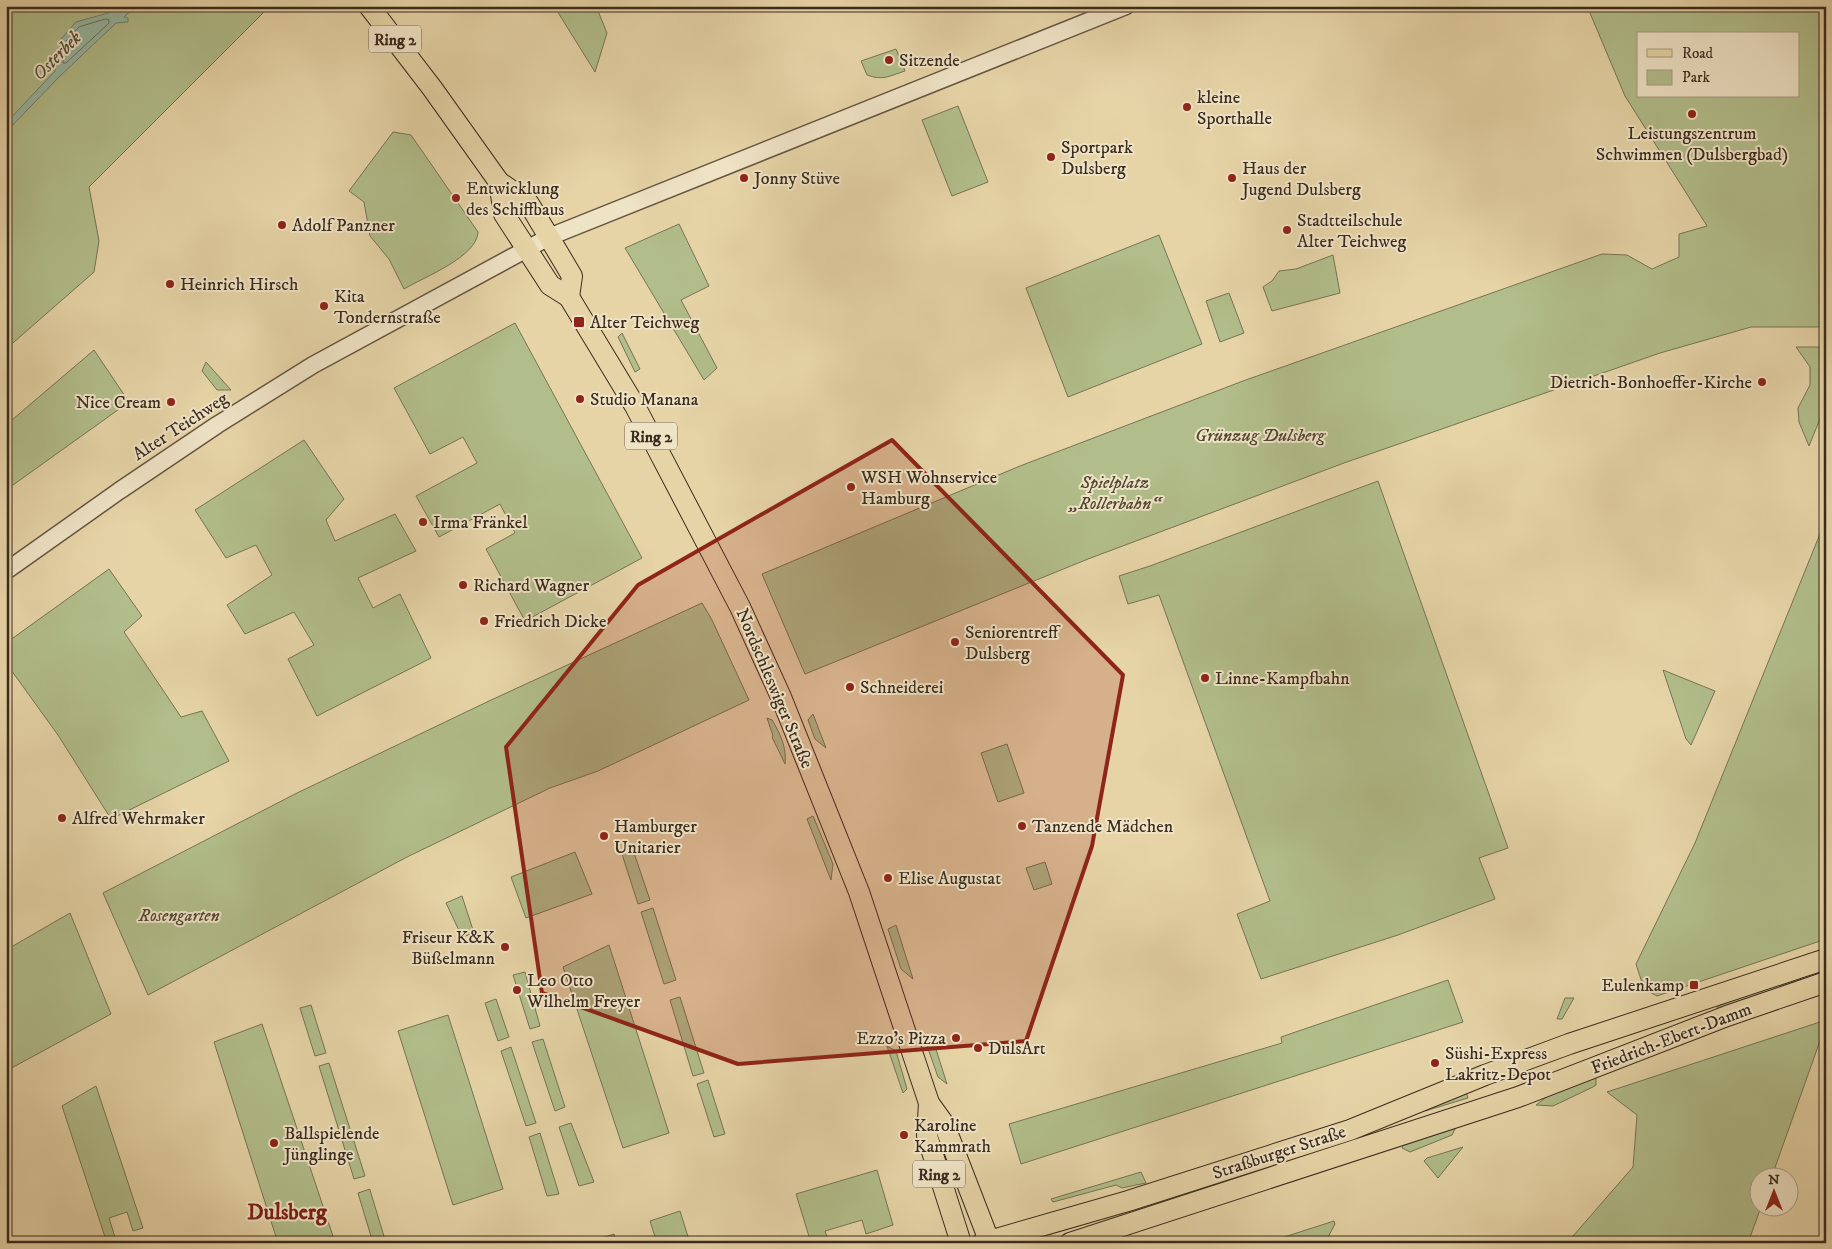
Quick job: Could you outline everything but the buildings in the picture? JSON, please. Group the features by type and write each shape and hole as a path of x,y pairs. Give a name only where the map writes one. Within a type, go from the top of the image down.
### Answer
{"main road":[{"name":"Nordschleswiger Straße","path":"370,6 432,88 499,182 526,201 572,276 569,297"},
{"name":"Nordschleswiger Straße","path":"499,182 504,214 550,285 569,297 635,406 726,579 781,697 859,892 929,1103 944,1124 987,1242"},
{"name":"Friedrich-Ebert-Damm","path":"1569,1044 1826,959"},
{"name":"Friedrich-Ebert-Damm","path":"1518,1097 1727,1016 1826,982"},
{"name":"Straßburger Straße","path":"987,1242 1128,1201 1350,1130 1485,1075 1569,1044"},
{"name":"Straßburger Straße","path":"1070,1243 1518,1097"},
{"name":"Nordschleswiger Straße","path":"929,1103 928,1136 961,1243"}],"street":[{"name":"Alter Teichweg","path":"6,571 119,490 225,420 314,365 549,237 1126,6"}],"highlighted area":[{"path":"892,440 1123,675 1092,846 1026,1041 738,1064 542,993 506,747 638,585"}],"green space":[{"path":"14,6 270,6 89,187 99,241 94,272 6,349 6,16"},
{"path":"554,6 596,6 607,33 595,72"},
{"name":"Grünzug Dulsberg","path":"1587,6 1826,6 1826,327 1751,327 1660,353 1344,463 1088,559 805,674 762,574 1020,466 1243,381 1602,254 1627,255 1652,269 1679,257 1679,234 1707,226 1625,96"},
{"path":"896,49 905,71 882,78 867,75 861,61"},
{"path":"958,106 988,182 952,196 922,120"},
{"path":"393,132 411,135 478,232 469,250 459,258 404,289 389,259 370,236 364,202 349,191"},
{"path":"679,224 709,286 681,300 717,368 704,380 625,248"},
{"path":"1159,235 1202,344 1068,397 1026,288"},
{"path":"1333,255 1340,293 1272,311 1263,287 1272,281 1279,271 1296,269"},
{"path":"1229,293 1244,333 1220,342 1206,301"},
{"path":"515,323 642,558 525,621 486,549 515,533 500,504 439,537 416,496 477,463 463,437 430,454 394,388"},
{"path":"622,333 640,369 635,372 618,337"},
{"path":"1796,347 1826,347 1826,404 1809,446 1799,422 1798,408 1810,385 1810,367"},
{"path":"94,350 129,402 6,490 6,425"},
{"path":"206,362 231,390 217,390 202,371"},
{"path":"304,440 344,499 326,520 335,541 395,514 416,551 358,578 373,608 400,594 431,658 317,716 288,659 314,645 294,612 245,634 227,605 272,575 256,545 226,558 195,510"},
{"path":"1378,481 1508,848 1479,858 1495,899 1398,935 1261,979 1237,914 1270,901 1159,595 1128,604 1119,576"},
{"path":"1826,519 1826,939 1657,996 1644,989 1636,964 1695,843"},
{"path":"109,569 142,616 124,632 181,717 202,711 229,761 111,819 58,735 6,663 6,643"},
{"name":"Rosengarten","path":"702,603 712,620 749,700 598,771 550,788 407,857 148,995 103,893 297,793 489,701"},
{"path":"1663,670 1715,691 1691,745 1686,739"},
{"path":"813,714 826,748 815,739 808,720"},
{"path":"767,718 772,720 780,735 784,746 785,764 772,737"},
{"path":"1007,744 1024,793 998,802 981,753"},
{"path":"813,816 833,864 831,880 807,819"},
{"path":"632,847 650,900 638,904 621,851"},
{"path":"575,852 592,894 526,918 511,877"},
{"path":"1045,862 1052,884 1034,890 1026,868"},
{"path":"462,896 474,933 462,937 446,903"},
{"path":"653,908 676,980 664,984 641,912"},
{"path":"70,913 111,1014 6,1071 6,950"},
{"path":"896,925 913,979 901,969 888,929"},
{"path":"609,945 669,1133 623,1148 563,967"},
{"path":"1826,968 1826,973 1717,1009 1717,1007 1739,997"},
{"path":"525,972 540,1026 530,1029 513,975"},
{"path":"1448,980 1463,1022 1021,1164 1009,1124 1282,1043 1281,1037"},
{"path":"680,997 704,1073 693,1076 670,1000"},
{"path":"1565,998 1574,998 1562,1019 1557,1019"},
{"path":"496,999 509,1037 498,1041 485,1003"},
{"path":"311,1005 326,1053 315,1056 300,1008"},
{"path":"448,1015 503,1189 453,1205 398,1031"},
{"path":"1826,1020 1776,1166 1750,1166 1750,1216 1758,1216 1748,1243 1567,1243 1633,1167 1637,1115 1607,1092"},
{"path":"262,1024 333,1236 308,1243 278,1243 214,1042"},
{"path":"543,1039 565,1107 555,1111 532,1042"},
{"path":"933,1040 947,1084 938,1077 926,1043"},
{"path":"887,1046 896,1051 907,1089 903,1093"},
{"path":"511,1047 536,1123 526,1126 501,1051"},
{"path":"329,1063 365,1176 354,1179 319,1066"},
{"path":"1596,1075 1596,1085 1593,1087 1553,1106 1536,1105 1549,1095"},
{"path":"708,1080 725,1134 714,1137 697,1084"},
{"path":"96,1086 143,1228 133,1231 127,1212 109,1218 115,1237 106,1240 62,1106"},
{"path":"1466,1092 1468,1098 1425,1111 1425,1110"},
{"path":"1405,1117 1361,1138 1137,1213 1135,1210 1149,1203"},
{"path":"571,1123 594,1182 579,1186 559,1127"},
{"path":"1456,1127 1452,1135 1410,1152 1402,1148 1403,1144"},
{"path":"540,1133 559,1194 547,1196 529,1137"},
{"path":"1463,1147 1438,1178 1424,1161 1427,1158"},
{"path":"877,1170 893,1225 866,1234 862,1220 825,1231 829,1243 811,1243 796,1194"},
{"path":"1141,1172 1146,1183 1122,1188 1116,1185 1053,1202 1051,1199"},
{"path":"370,1189 386,1243 373,1243 358,1193"},
{"path":"680,1211 690,1243 657,1243 650,1221"},
{"path":"1334,1221 1335,1224 1325,1243 1277,1243 1278,1239"},
{"path":"614,1234 616,1243 589,1243 589,1242"}],"water":[{"path":"122,6 136,6 124,17 128,18 128,22 116,23 59,77 6,132 6,123 55,71 61,39 76,22 108,13"}],"place":[{"name":"Sitzende","path":"889,60"},
{"name":"kleine Sporthalle","path":"1187,107"},
{"name":"Leistungszentrum Schwimmen (Dulsbergbad)","path":"1692,114"},
{"name":"Sportpark Dulsberg","path":"1051,157"},
{"name":"Jonny Stüve","path":"744,178"},
{"name":"Haus der Jugend Dulsberg","path":"1232,178"},
{"name":"Entwicklung des Schiffbaus","path":"456,198"},
{"name":"Adolf Panzner","path":"282,225"},
{"name":"Stadtteilschule Alter Teichweg","path":"1287,230"},
{"name":"Heinrich Hirsch","path":"170,284"},
{"name":"Kita Tondernstraße","path":"324,306"},
{"name":"Alter Teichweg","path":"579,322"},
{"name":"Dietrich-Bonhoeffer-Kirche","path":"1762,382"},
{"name":"Studio Manana","path":"580,399"},
{"name":"Nice Cream","path":"171,402"},
{"name":"WSH Wohnservice Hamburg","path":"851,487"},
{"name":"Irma Fränkel","path":"423,522"},
{"name":"Richard Wagner","path":"463,585"},
{"name":"Friedrich Dicke","path":"484,621"},
{"name":"Seniorentreff Dulsberg","path":"955,642"},
{"name":"Linne-Kampfbahn","path":"1205,678"},
{"name":"Schneiderei","path":"850,687"},
{"name":"Alfred Wehrmaker","path":"62,818"},
{"name":"Tanzende Mädchen","path":"1022,826"},
{"name":"Hamburger Unitarier","path":"604,836"},
{"name":"Elise Augustat","path":"888,878"},
{"name":"Friseur K&K Büßelmann","path":"505,947"},
{"name":"Eulenkamp","path":"1694,985"},
{"name":"Leo Otto Wilhelm Freyer","path":"517,990"},
{"name":"Ezzo's Pizza","path":"956,1038"},
{"name":"DulsArt","path":"978,1048"},
{"name":"Süshi-Express Lakritz-Depot","path":"1435,1063"},
{"name":"Karoline Kammrath","path":"904,1135"},
{"name":"Ballspielende Jünglinge","path":"274,1143"}],"district":[{"name":"Dulsberg","path":"287,1211"}],"water label":[{"name":"Osterbek","path":"56,55"}],"park label":[{"name":"Spielplatz „Rollerbahn“","path":"1115,492"}]}
